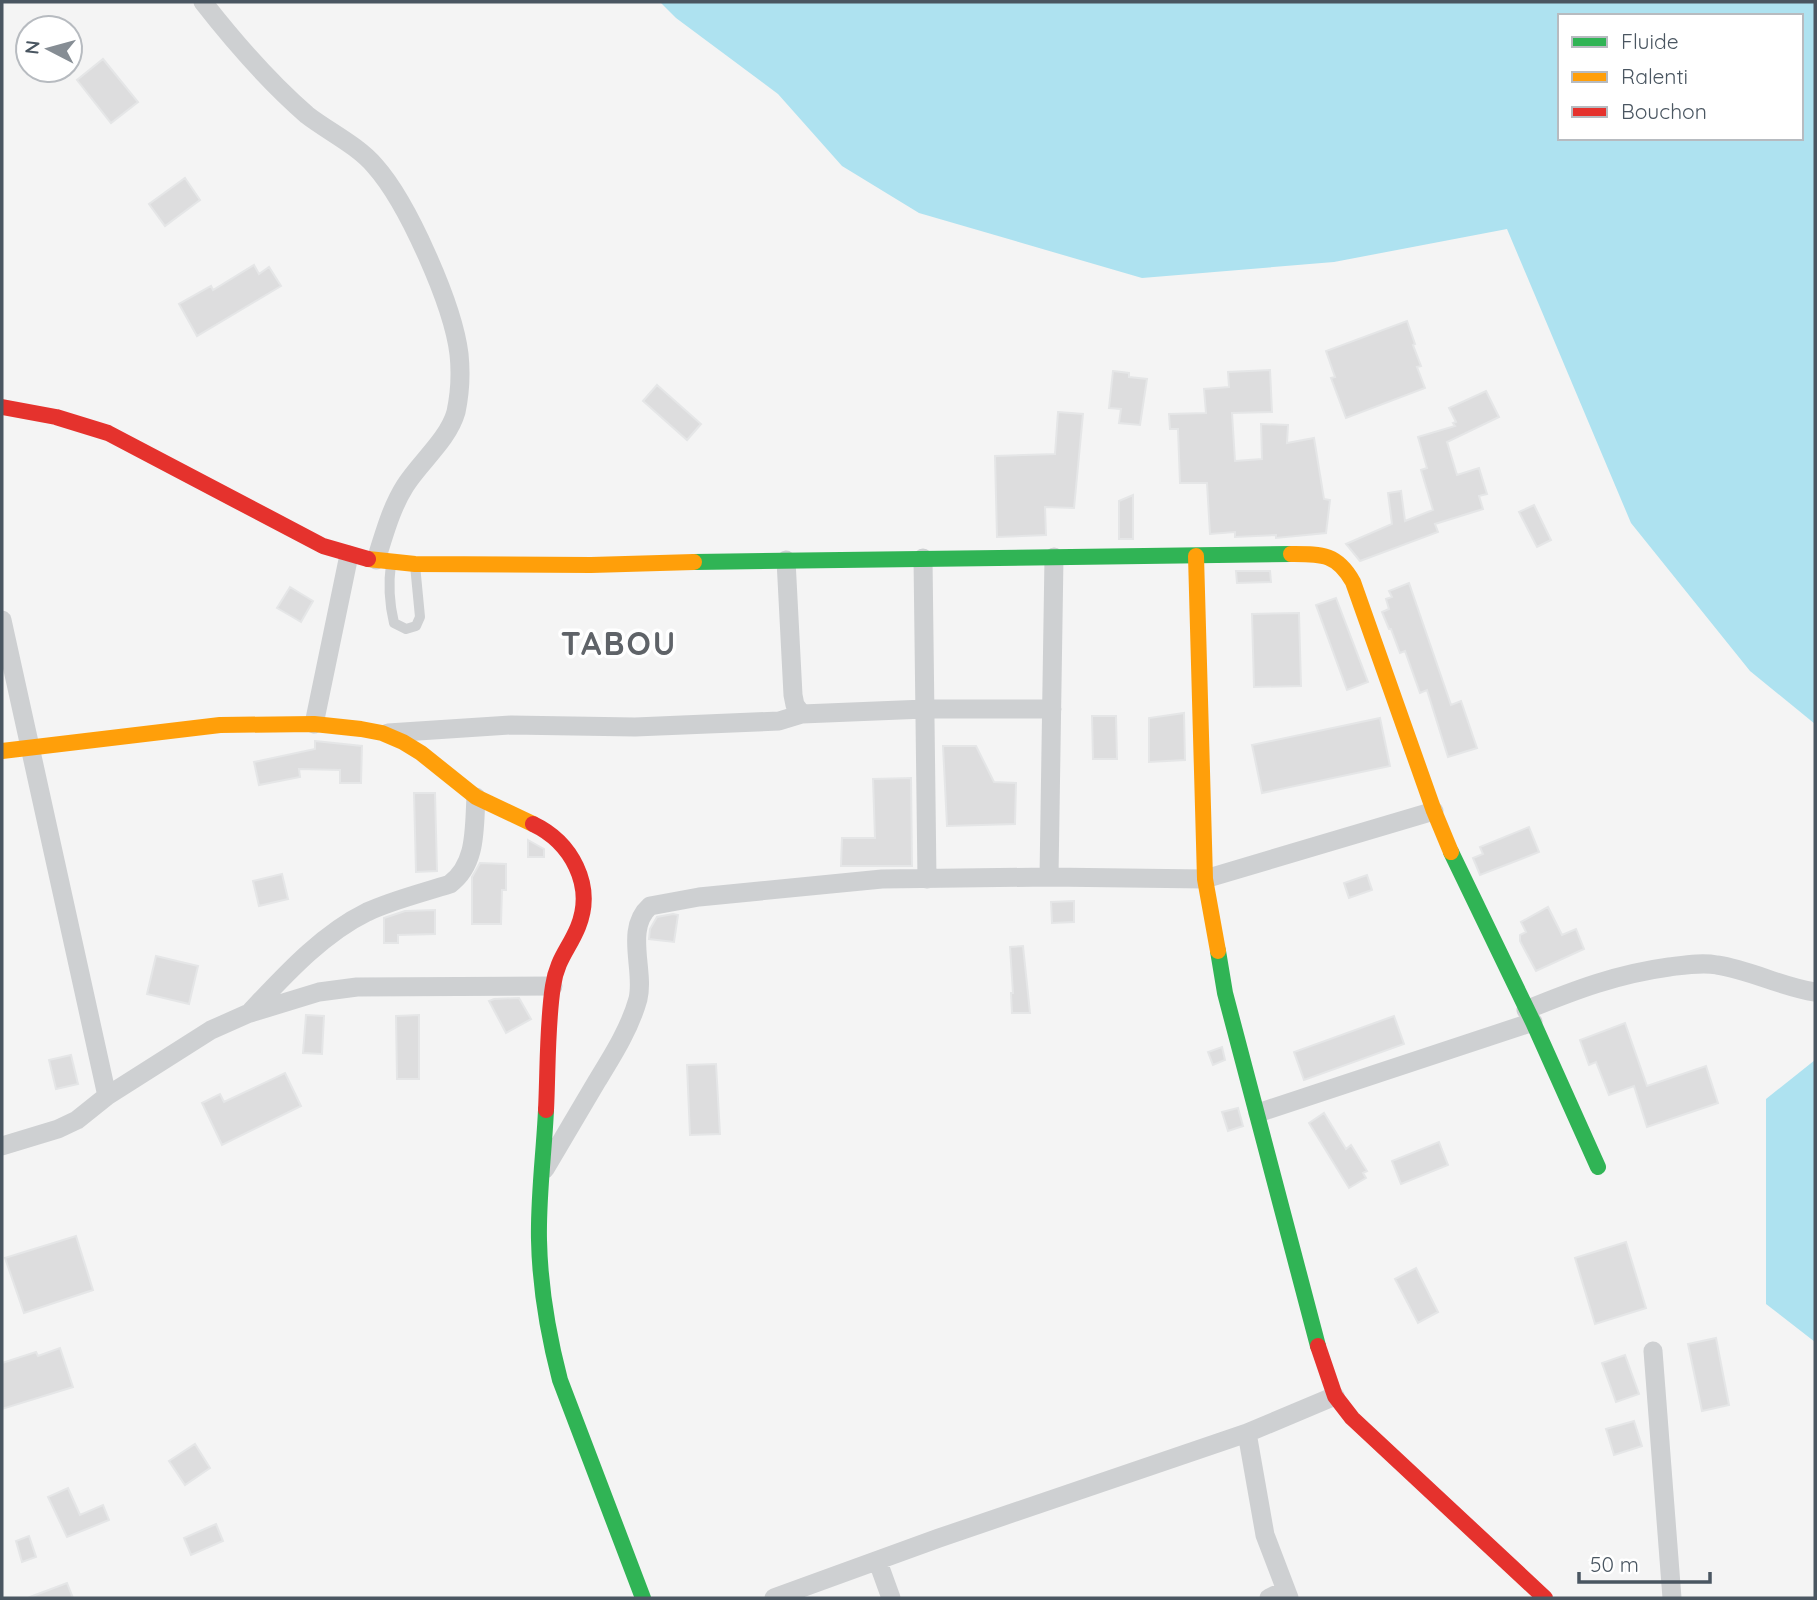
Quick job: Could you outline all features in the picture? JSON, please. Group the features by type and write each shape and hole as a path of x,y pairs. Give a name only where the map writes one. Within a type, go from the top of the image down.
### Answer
{"street":[{"path":"203,2 239,48 284,95 373,163 387,181 407,214 426,255 452,326 460,373 455,414 446,433 404,488 389,520 384,562"},
{"path":"2,407 56,417 108,433 292,532 349,555 384,562 591,565 923,558 1319,554 1333,557 1342,565 1356,589 1434,811 1459,871 1530,1016 1598,1167"},
{"path":"314,724 349,555"},
{"path":"1196,556 1205,879 1225,993 1313,1332 1335,1396 1352,1418 1545,1598"},
{"path":"1049,877 1054,557"},
{"path":"923,558 926,878"},
{"path":"786,560 793,695 795,705 802,714"},
{"path":"2,620 107,1096"},
{"path":"2,751 220,725 314,724 382,733 511,725 635,727 779,721 802,714 925,709 1052,709"},
{"path":"382,733 421,753 476,797 556,836 577,862 582,881 580,920 561,955 553,986 539,1265 553,1354 560,1380 643,1598"},
{"path":"247,1014 284,976 330,936 366,912 450,884 461,876 470,858 476,797"},
{"path":"543,1173 616,1049 634,1013 640,989 637,942 639,924 650,906 699,897 832,882 1049,877 1205,879 1434,811"},
{"path":"1258,1113 1530,1016 1608,978 1703,963 1815,992"},
{"path":"2,1146 58,1129 77,1120 107,1096 211,1030 247,1014 319,992 357,987 553,986"},
{"path":"1653,1352 1672,1598"},
{"path":"774,1598 939,1538 1247,1433 1335,1396"},
{"path":"1247,1433 1265,1535 1281,1596"},
{"path":"878,1562 891,1598"}],"lane":[{"path":"384,562 394,622 406,629 416,626 420,617 415,564"}],"water":[{"path":"660,2 1815,2 1815,724 1750,671 1631,523 1507,229 1334,262 1142,278 919,213 842,166 778,94 676,18"},
{"path":"1815,1060 1815,1342 1766,1304 1766,1099"}],"building":[{"path":"103,59 138,102 111,123 80,84 84,84 84,74"},
{"path":"185,178 200,200 165,226 149,204"},
{"path":"254,265 259,274 269,267 281,286 197,336 179,304 211,286 213,290"},
{"path":"1407,321 1421,366 1417,367 1425,388 1346,418 1331,378 1335,377 1326,351"},
{"path":"1270,370 1272,412 1232,413 1235,461 1262,459 1261,424 1288,425 1287,443 1314,438 1324,499 1330,500 1326,533 1276,538 1276,535 1235,537 1235,532 1210,534 1207,483 1180,483 1178,429 1170,429 1169,414 1206,413 1204,389 1229,387 1228,372"},
{"path":"1113,371 1129,373 1129,377 1147,379 1140,425 1119,423 1121,409 1109,408"},
{"path":"657,385 701,424 687,440 643,401"},
{"path":"1486,391 1499,417 1447,442 1457,475 1479,468 1487,494 1479,496 1483,509 1435,524 1438,532 1360,561 1346,544 1392,524 1388,493 1401,491 1405,521 1433,510 1421,470 1427,468 1418,437 1455,426 1453,423 1456,422 1449,408"},
{"path":"1058,412 1083,414 1074,508 1045,507 1046,535 997,537 995,456 1055,454"},
{"path":"1133,495 1133,539 1119,539 1119,501"},
{"path":"1534,505 1551,540 1537,547 1519,512"},
{"path":"1236,571 1270,571 1271,582 1237,583"},
{"path":"1409,583 1451,705 1461,701 1477,748 1448,757 1427,690 1420,693 1405,651 1400,653 1389,629 1382,612 1389,609 1386,599 1392,597 1389,591"},
{"path":"290,587 313,601 301,622 277,608"},
{"path":"1336,598 1368,682 1347,690 1316,605"},
{"path":"1299,613 1301,686 1254,687 1252,614"},
{"path":"1184,713 1185,760 1149,762 1149,718"},
{"path":"1092,716 1116,716 1117,759 1093,759"},
{"path":"1380,718 1390,766 1262,793 1252,745"},
{"path":"315,741 362,746 361,783 340,783 340,770 299,769 300,777 259,785 254,762 315,749"},
{"path":"943,746 976,746 994,782 1016,783 1015,824 947,826"},
{"path":"911,778 912,866 841,866 842,838 875,838 873,779"},
{"path":"414,793 435,793 437,871 416,872"},
{"path":"1529,827 1539,852 1480,875 1473,858 1483,854 1480,847"},
{"path":"528,840 544,849 544,857 528,857"},
{"path":"480,863 506,864 506,890 502,890 501,924 472,924 472,877"},
{"path":"282,874 288,899 259,906 253,881"},
{"path":"1367,875 1372,890 1349,898 1344,883"},
{"path":"1074,901 1074,922 1052,923 1051,902"},
{"path":"1548,907 1562,935 1576,929 1584,949 1536,971 1520,941 1520,935 1526,932 1521,922"},
{"path":"435,910 435,934 398,935 398,943 384,943 384,918 405,911"},
{"path":"678,915 674,942 649,939 650,929 657,917"},
{"path":"1023,946 1030,1013 1012,1013 1010,947"},
{"path":"156,956 198,966 189,1004 147,994"},
{"path":"519,998 531,1019 506,1033 489,1001"},
{"path":"306,1015 324,1016 322,1054 303,1053"},
{"path":"419,1015 419,1079 397,1079 396,1016"},
{"path":"1394,1016 1404,1044 1304,1080 1294,1052"},
{"path":"1625,1023 1647,1086 1706,1066 1718,1103 1647,1127 1634,1086 1609,1095 1596,1062 1589,1065 1580,1040"},
{"path":"1222,1047 1225,1060 1213,1065 1208,1052"},
{"path":"71,1055 78,1084 56,1089 49,1060"},
{"path":"716,1064 720,1134 690,1135 687,1065"},
{"path":"285,1073 301,1106 222,1145 202,1103 220,1094 224,1102"},
{"path":"1238,1108 1243,1126 1228,1131 1222,1112"},
{"path":"1324,1113 1346,1149 1351,1145 1367,1171 1363,1173 1366,1178 1349,1188 1309,1123"},
{"path":"1439,1142 1448,1165 1401,1184 1392,1161"},
{"path":"76,1236 93,1290 24,1313 5,1258"},
{"path":"1626,1242 1646,1308 1595,1324 1575,1258"},
{"path":"1416,1268 1438,1312 1418,1323 1395,1279"},
{"path":"1716,1338 1729,1405 1702,1411 1688,1344"},
{"path":"60,1348 73,1387 2,1409 2,1363 36,1352 38,1356"},
{"path":"1625,1355 1639,1394 1616,1402 1602,1363"},
{"path":"1634,1421 1642,1446 1614,1455 1606,1429"},
{"path":"195,1444 210,1468 185,1485 169,1461"},
{"path":"68,1488 80,1515 103,1505 109,1520 67,1537 48,1497"},
{"path":"216,1524 223,1541 191,1555 184,1538"},
{"path":"29,1536 36,1557 22,1562 16,1541"},
{"path":"67,1583 73,1598 30,1597"}],"traffic: fast":[{"path":"694,562 1291,554"},
{"path":"1451,852 1533,1022 1598,1167"},
{"path":"1218,951 1225,993 1318,1346"},
{"path":"546,1110 539,1240 548,1328 560,1380 643,1598"}],"traffic: slow":[{"path":"1291,554 1320,555 1334,560 1353,582 1451,852"},
{"path":"1196,556 1205,879 1218,951"},
{"path":"368,559 415,564 591,565 694,562"},
{"path":"2,751 220,725 314,724 361,729 382,733 403,742 476,797 533,824"}],"traffic: jam":[{"path":"2,407 56,417 108,433 323,546 368,559"},
{"path":"533,824 547,832 568,853 576,866 583,896 583,911 578,927 560,961 553,986 546,1110"},
{"path":"1318,1346 1335,1396 1352,1418 1545,1598"}],"district":[{"name":"TABOU","path":"619,644"}]}
